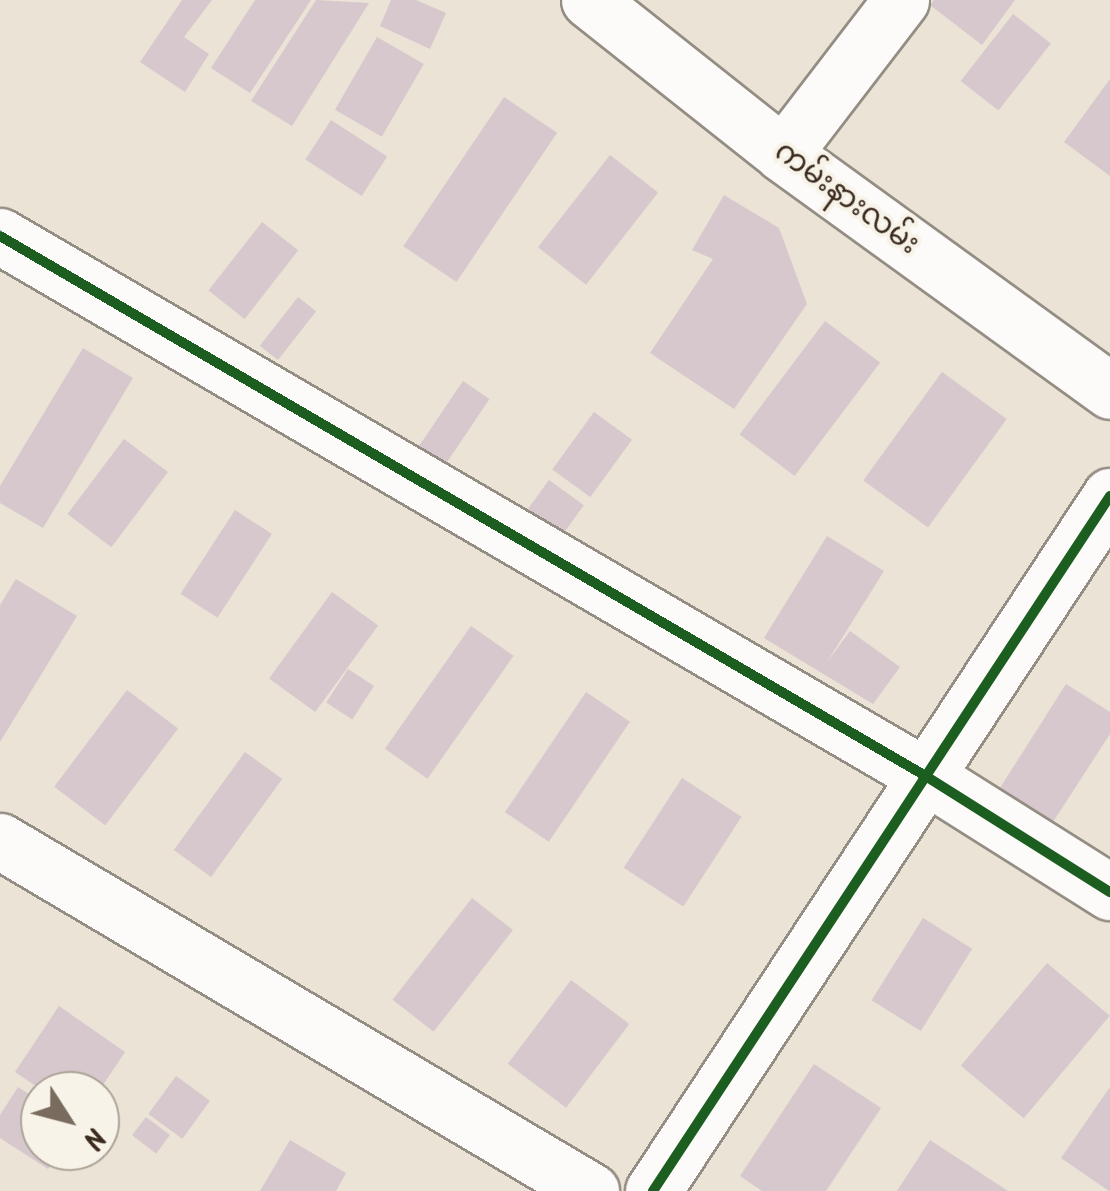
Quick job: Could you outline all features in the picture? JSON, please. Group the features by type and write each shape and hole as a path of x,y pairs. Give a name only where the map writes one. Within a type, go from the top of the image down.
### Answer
{"street":[{"name":"ကမ်းနားလမ်း","path":"589,0 783,154 1110,391"},
{"path":"783,154 901,0"},
{"path":"0,236 924,775 1110,892"},
{"path":"653,1191 1110,496"},
{"path":"0,842 591,1191"}],"building":[{"path":"182,0 212,0 184,37 209,54 185,92 140,62"},
{"path":"255,0 311,0 250,93 211,68"},
{"path":"316,0 369,3 292,126 251,101"},
{"path":"391,0 416,0 446,13 430,49 380,26"},
{"path":"934,0 1015,0 982,45 930,5"},
{"path":"1013,14 1051,44 998,111 961,81"},
{"path":"377,37 424,64 382,137 335,110"},
{"path":"1110,79 1110,176 1064,142"},
{"path":"504,97 557,133 456,282 403,246"},
{"path":"331,120 387,156 362,196 305,159"},
{"path":"610,155 658,193 586,285 538,247"},
{"path":"724,195 779,228 807,304 734,409 650,353 713,259 692,250"},
{"path":"262,222 298,250 245,319 208,291"},
{"path":"298,297 316,311 278,360 260,346"},
{"path":"825,321 880,363 795,476 740,434"},
{"path":"83,348 133,378 43,528 0,503 0,486"},
{"path":"942,372 1007,419 928,527 863,480"},
{"path":"463,381 490,399 439,474 413,456"},
{"path":"594,412 632,440 590,497 552,469"},
{"path":"124,439 168,472 111,547 67,514"},
{"path":"549,480 584,505 560,538 525,513"},
{"path":"235,510 272,534 217,618 181,594"},
{"path":"827,536 884,571 827,662 850,631 900,667 873,704 764,638"},
{"path":"16,579 77,616 0,742 0,605"},
{"path":"332,592 378,626 315,712 269,679"},
{"path":"471,626 514,656 428,779 385,749"},
{"path":"348,669 374,686 352,719 326,703"},
{"path":"1066,684 1110,712 1110,734 1051,825 998,791"},
{"path":"127,690 178,729 105,825 54,787"},
{"path":"586,692 630,722 549,842 505,812"},
{"path":"245,752 282,779 211,877 174,850"},
{"path":"682,778 742,817 683,906 624,868"},
{"path":"472,898 513,930 434,1032 393,1000"},
{"path":"923,918 972,949 921,1031 872,1000"},
{"path":"1047,963 1110,1016 1024,1118 961,1066"},
{"path":"571,980 629,1024 566,1108 508,1064"},
{"path":"59,1006 125,1052 112,1071 20,1071 20,1075 15,1072"},
{"path":"814,1064 881,1108 826,1191 762,1191 740,1176"},
{"path":"176,1076 210,1101 182,1139 148,1114"},
{"path":"1110,1087 1110,1191 1109,1191 1061,1158"},
{"path":"20,1088 20,1151 0,1138 0,1115"},
{"path":"146,1117 170,1135 156,1153 132,1135"},
{"path":"290,1140 346,1173 336,1191 260,1191"},
{"path":"930,1140 1008,1191 897,1191"}],"cycle path":[{"path":"0,236 924,775 1110,892"},
{"path":"653,1191 1110,496"}]}
